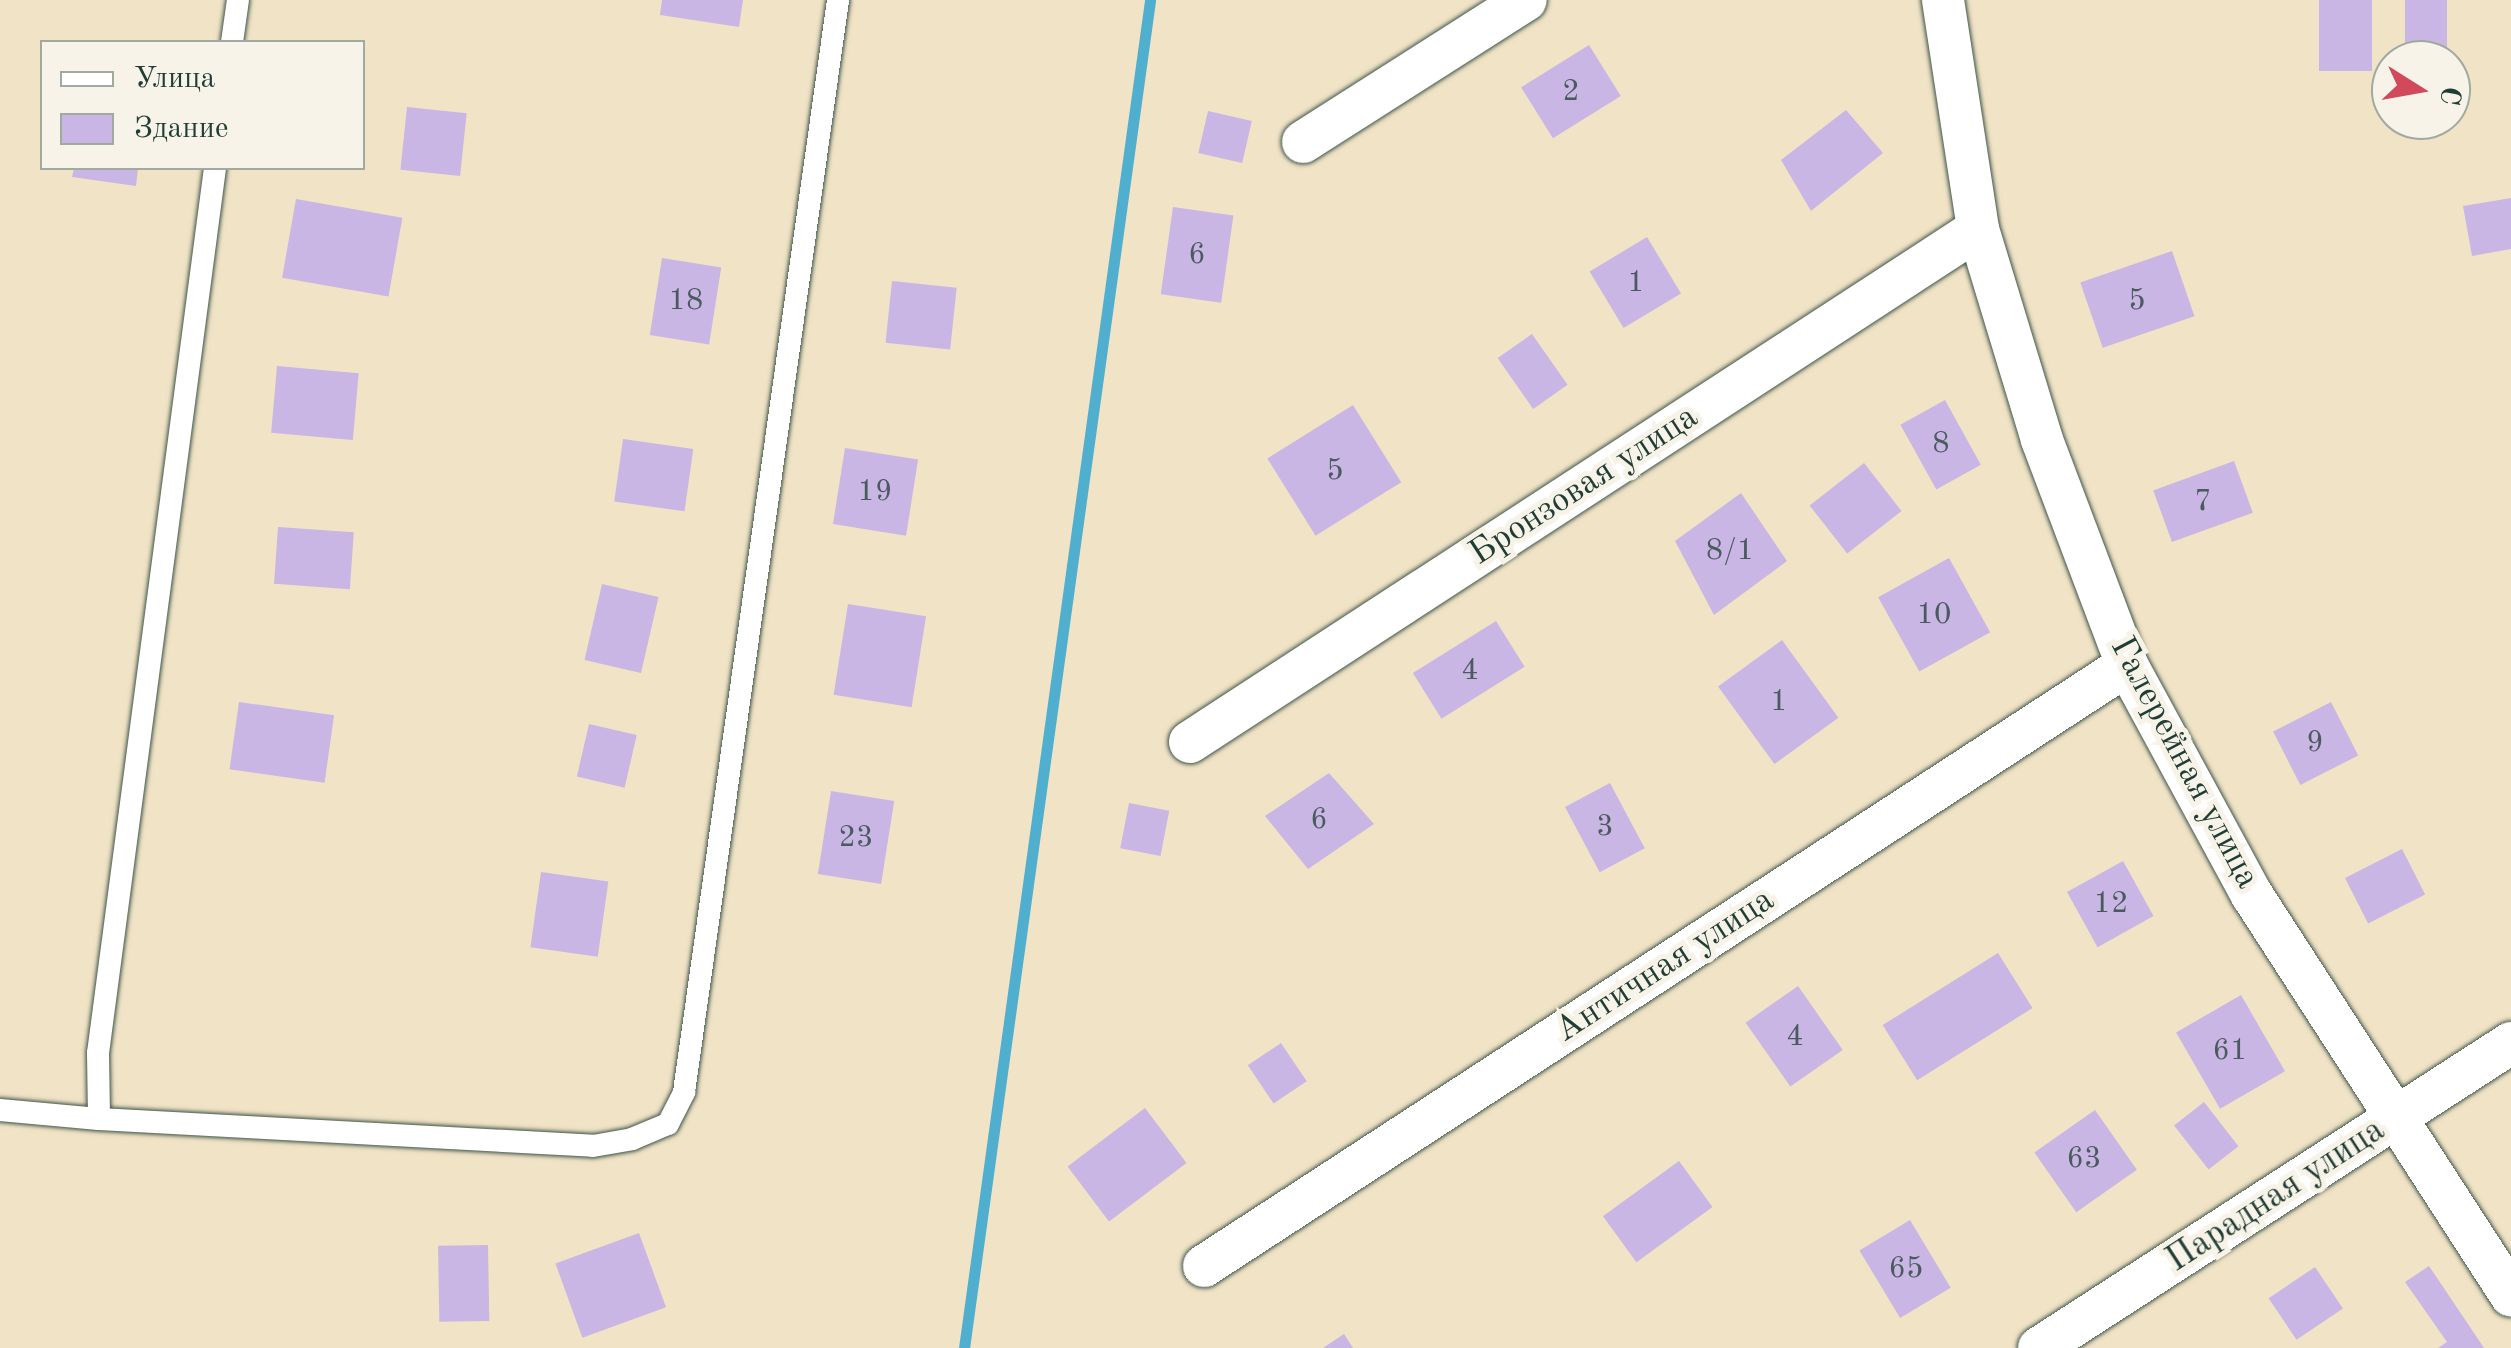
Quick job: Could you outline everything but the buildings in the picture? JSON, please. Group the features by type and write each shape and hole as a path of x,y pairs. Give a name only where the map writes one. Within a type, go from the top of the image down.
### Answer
{"street":[{"path":"1303,142 1526,0"},
{"name":"Галерейная улица","path":"1943,0 1978,229 2042,440 2126,665 2252,894 2511,1295"},
{"name":"Бронзовая улица","path":"1190,742 1978,229"},
{"name":"Античная улица","path":"1204,1266 2126,665"},
{"name":"Парадная улица","path":"2039,1348 2511,1043"}],"lane":[{"path":"232,40 238,0"},
{"path":"0,1110 593,1146 668,1124 684,1092 721,848 838,0"},
{"path":"99,1118 98,1053 216,170"}],"waterway":[{"path":"964,1348 1150,0"}]}
